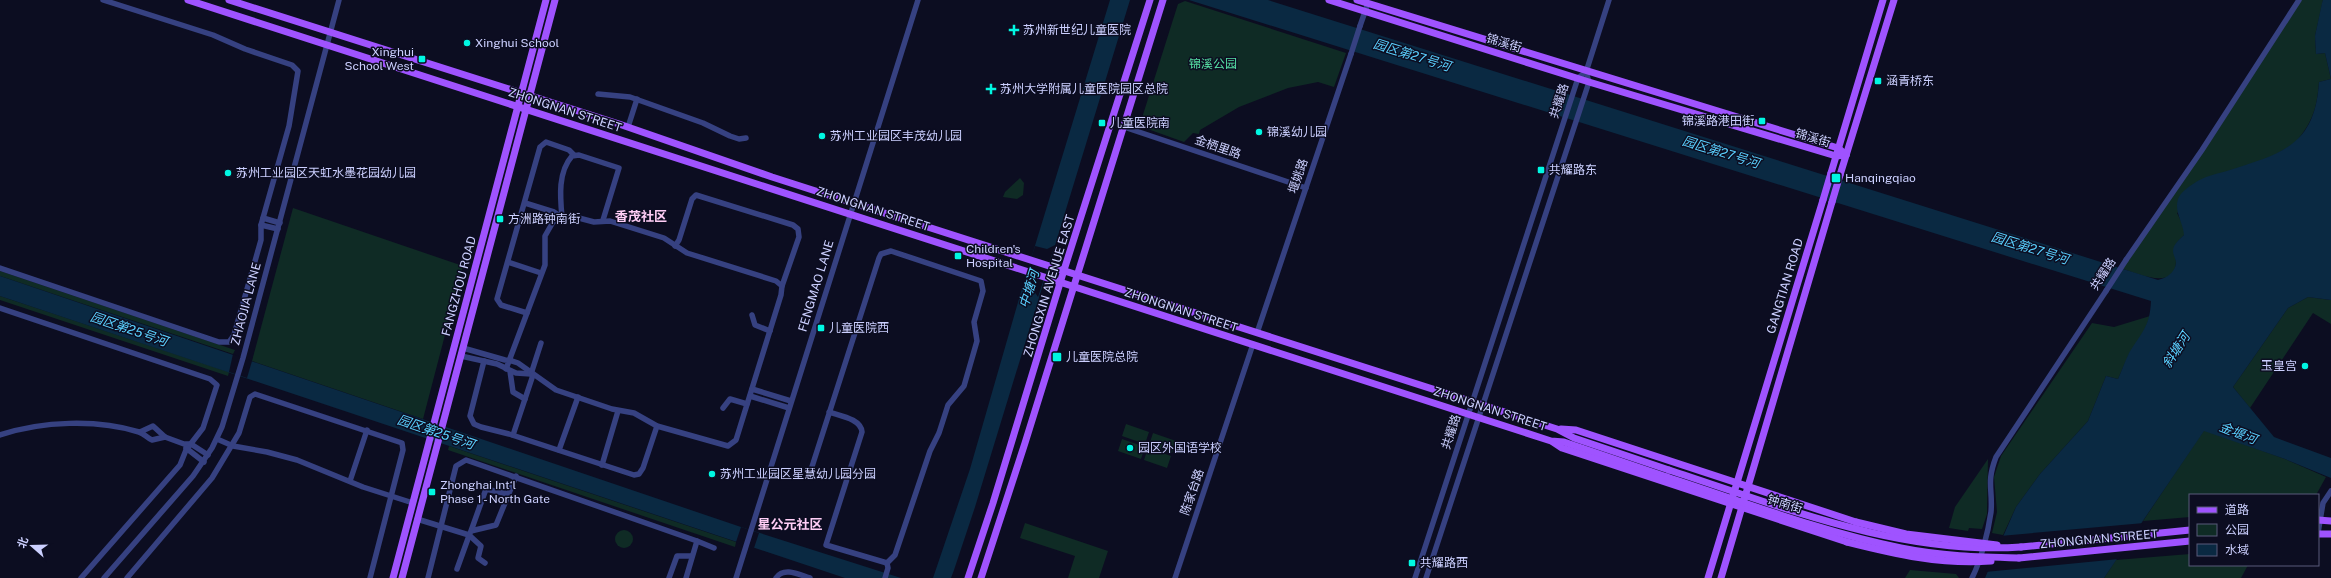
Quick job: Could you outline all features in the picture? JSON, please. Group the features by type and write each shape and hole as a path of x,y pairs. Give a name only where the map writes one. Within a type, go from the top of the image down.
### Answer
{"main road":[{"name":"ZHONGNAN STREET","path":"188,0 1551,441"},
{"name":"ZHONGNAN STREET","path":"229,0 628,127 733,164 1557,429"},
{"name":"FANGZHOU ROAD","path":"393,578 546,0"},
{"name":"FANGZHOU ROAD","path":"402,578 555,0"},
{"name":"ZHONGXIN AVENUE EAST","path":"968,578 1009,454 1060,282 1150,0"},
{"name":"ZHONGXIN AVENUE EAST","path":"981,578 1074,287 1163,0"},
{"name":"锦溪街","path":"1329,0 1589,82 1836,156 1846,155"},
{"name":"锦溪街","path":"1357,0 1586,72 1838,148 1846,155"},
{"name":"GANGTIAN ROAD","path":"1708,578 1883,0"},
{"name":"GANGTIAN ROAD","path":"1720,578 1846,155 1894,0"},
{"path":"1557,429 1576,430 1856,522 1912,535 2021,547"},
{"name":"钟南街","path":"1557,429 1574,438 1668,473 1837,531 1902,548 1966,556 2019,558"},
{"path":"1551,441 1562,448 1847,542 1900,555 1943,561 1969,563 2019,558"},
{"name":"钟南街","path":"1551,441 1564,442 1893,539 1968,548 2021,547"},
{"path":"2319,520 2331,521"},
{"name":"ZHONGNAN STREET","path":"2021,547 2186,531"},
{"path":"2319,533 2331,534"},
{"name":"ZHONGNAN STREET","path":"2019,558 2189,541"}],"street":[{"path":"0,268 219,342 225,343 234,335 261,240 262,218 289,126 298,76 295,67 169,19 103,0"},
{"name":"ZHAOJIA LANE","path":"104,578 204,462 217,439 227,414 243,358 340,0"},
{"name":"FENGMAO LANE","path":"736,578 918,0"},
{"path":"1589,82 1586,72 1609,0"},
{"name":"共耀路","path":"1972,578 1989,522 1991,505 1989,481 1996,457 2126,260 2202,150 2299,0"},
{"name":"堰姚路","path":"1257,332 1368,3"},
{"name":"共耀路","path":"1415,578 1578,78 1586,72"},
{"name":"共耀路","path":"1426,578 1589,82"},
{"path":"598,94 625,96 637,99 702,123 730,136 739,139 746,138"},
{"path":"628,127 637,99"},
{"name":"金栖里路","path":"1124,126 1306,188"},
{"path":"527,313 501,305 497,302 543,143 570,150 574,155 619,168 603,220"},
{"path":"525,399 513,392 508,370 509,360 545,260 545,236 560,218 562,174 565,165 574,155"},
{"path":"462,352 509,360 522,366 556,390 618,411 638,415 658,426 728,446 736,440 770,331 782,286 799,237 798,229 793,225 696,195 692,199 675,246"},
{"path":"525,203 554,212 560,218"},
{"path":"560,218 575,217 594,222 603,220 659,237 687,253 776,281 782,286"},
{"path":"262,218 280,222"},
{"path":"261,225 278,229"},
{"path":"809,476 881,254 891,251 978,279 982,283 983,290 974,322 976,346 964,386 950,400 940,433 930,451 895,556 887,563 885,578"},
{"path":"508,262 541,273"},
{"path":"0,308 213,380 216,390 204,428 187,446 180,465 81,578"},
{"path":"752,315 755,325 770,331"},
{"path":"513,435 541,343"},
{"name":"陈家台路","path":"1174,578 1253,344"},
{"path":"462,352 508,370 532,374"},
{"path":"484,361 471,411 472,420 481,427 513,435 630,474 639,474 643,468 658,426"},
{"path":"752,389 791,401"},
{"path":"127,578 199,496 233,446 239,433 250,397 255,394 399,441 403,446 392,496 370,578"},
{"path":"750,396 789,408"},
{"path":"559,450 578,397"},
{"path":"723,408 730,400 747,404"},
{"path":"602,465 618,411"},
{"path":"829,412 857,422 862,427 862,432 826,545 887,563"},
{"path":"0,435 30,426 88,422 140,432 152,440 165,437"},
{"path":"140,432 153,426 165,437 208,455"},
{"path":"350,481 367,430"},
{"path":"217,439 233,446 276,454 322,469 350,481 413,503"},
{"path":"187,446 204,462"},
{"path":"428,578 456,466 460,462 468,460 714,548"},
{"path":"417,519 441,527 470,533 496,525 516,476"},
{"path":"457,569 486,489 508,494"},
{"path":"2319,520 2323,503 2331,491"},
{"path":"476,541 480,529"},
{"path":"470,533 481,546 478,558 485,563"},
{"path":"686,578 697,541"},
{"path":"669,578 677,556 692,556"},
{"path":"776,578 781,574 788,572 810,578"}],"green space":[{"path":"2300,0 2323,0 2315,36 2316,54 2325,53 2331,79 2319,82 2315,108 2306,129 2295,143 2177,213 2184,227 2184,235 2176,243 2174,248 2176,262 2174,271 2169,276 2154,278 2123,269"},
{"name":"锦溪公园","path":"1185,1 1346,53 1334,87 1318,82 1288,88 1239,107 1200,130 1199,134 1193,133 1184,142 1142,127 1141,121 1178,4"},
{"path":"1020,178 1024,183 1023,195 1017,199 1003,197 1005,192"},
{"path":"293,208 463,266 423,419 252,361"},
{"path":"0,271 235,350 233,354 0,276"},
{"path":"0,296 229,372 228,376 0,300"},
{"path":"2308,297 2331,300 2331,324 2313,313 2250,408 2233,387 2288,308"},
{"path":"2150,316 2142,337 2129,354 2118,379 2106,376 2088,421 2040,474 2016,507 2003,535 1992,533 1997,512 1994,477 2001,456 2092,323 2114,327"},
{"path":"1126,424 1149,432 1145,444 1122,436"},
{"path":"2204,430 2285,459 2326,477 2317,494 2189,494 2189,517 2143,521"},
{"path":"1153,433 1176,441 1172,453 1149,445"},
{"path":"1122,439 1145,447 1141,459 1118,451"},
{"path":"449,446 736,542 735,547 448,450"},
{"path":"1148,448 1171,456 1167,468 1144,460"},
{"path":"1988,459 1987,514 1982,529 1969,528 1968,531 1949,528 1955,507"},
{"path":"1025,523 1108,551 1099,578 1068,578 1075,556 1020,538"},
{"path":"624,530 630,533 633,539 630,545 624,548 618,545 615,539 618,533"},
{"path":"2189,554 2189,566 2247,566 2241,578 2104,578 2116,560"},
{"path":"1910,570 1956,574 1959,578 1905,578"}],"water":[{"name":"中塘河","path":"1110,0 1130,0 975,507 954,570 951,578 933,578 970,469 1023,285"},
{"path":"1189,0 1268,0 2158,280 2164,278 2174,270 2176,262 2173,248 2184,235 2177,208 2178,199 2182,192 2197,181 2266,158 2293,143 2303,133 2311,120 2316,103 2319,82 2331,79 2331,300 2308,297 2288,308 2233,387 2274,437 2331,458 2331,478 2285,459 2204,431 2104,578 1985,578 2016,507 2040,474 2088,421 2106,376 2118,379 2129,353 2147,323 2151,301"},
{"path":"2323,0 2331,0 2331,79 2325,53 2316,54 2315,36"},
{"name":"园区第25号河","path":"0,276 741,527 901,578 845,578 0,296"}],"pier":[{"path":"1055,245 1038,297 1034,291 1022,287 1035,246 1047,249"},
{"path":"233,354 252,361 247,378 229,372"},
{"path":"2144,523 2119,559 1985,572 2000,536"},
{"path":"741,527 759,533 754,548 736,542"}],"place":[{"name":"苏州新世纪儿童医院","path":"1014,30"},
{"name":"Xinghui School","path":"467,43"},
{"name":"Xinghui School West","path":"422,59"},
{"name":"涵青桥东","path":"1878,81"},
{"name":"苏州大学附属儿童医院园区总院","path":"991,89"},
{"name":"锦溪路港田街","path":"1762,121"},
{"name":"儿童医院南","path":"1102,123"},
{"name":"锦溪幼儿园","path":"1259,132"},
{"name":"苏州工业园区丰茂幼儿园","path":"822,136"},
{"name":"共耀路东","path":"1541,170"},
{"name":"苏州工业园区天虹水墨花园幼儿园","path":"228,173"},
{"name":"Hanqingqiao","path":"1836,178"},
{"name":"方洲路钟南街","path":"500,219"},
{"name":"Children's Hospital","path":"958,256"},
{"name":"儿童医院西","path":"821,328"},
{"name":"儿童医院总院","path":"1057,357"},
{"name":"玉皇宫","path":"2305,366"},
{"name":"园区外国语学校","path":"1130,448"},
{"name":"苏州工业园区星慧幼儿园分园","path":"712,474"},
{"name":"Zhonghai Int‘l Phase 1 - North Gate","path":"432,492"},
{"name":"共耀路西","path":"1412,563"}],"district":[{"name":"香茂社区","path":"641,216"},
{"name":"星公元社区","path":"790,524"}],"water label":[{"name":"园区第27号河","path":"1412,55"},
{"name":"园区第27号河","path":"1721,152"},
{"name":"园区第27号河","path":"2030,248"},
{"name":"斜塘河","path":"2176,350"},
{"name":"金堰河","path":"2238,433"}]}
